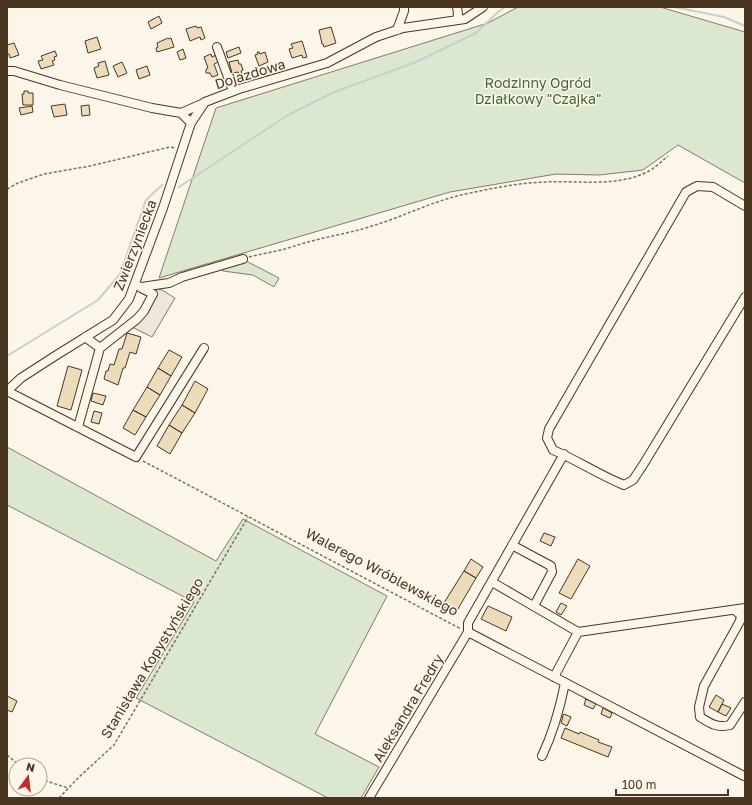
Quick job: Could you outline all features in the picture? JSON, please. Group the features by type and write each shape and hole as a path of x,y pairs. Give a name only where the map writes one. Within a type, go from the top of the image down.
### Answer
{"street":[{"path":"397,30 404,7"},
{"path":"457,7 457,20"},
{"name":"Dojazdowa","path":"191,123 205,102 233,91 327,64 376,37 403,28 465,19 483,7"},
{"path":"217,47 233,91"},
{"path":"7,72 14,71 60,85 182,114 191,123"},
{"path":"182,114 205,102"},
{"name":"Zwierzyniecka","path":"7,391 21,378 113,320 129,299 163,208 191,123"},
{"path":"745,206 713,187 697,186 686,192 549,429 547,438 553,450 564,454 610,480 624,484 633,480 745,297"},
{"path":"134,285 142,286 169,283 182,277 243,259"},
{"path":"78,427 100,348 137,319 144,311 153,294 134,285"},
{"path":"85,337 100,348"},
{"path":"7,391 136,457 204,348"},
{"name":"Aleksandra Fredry","path":"370,798 468,632 468,623 564,454"},
{"path":"512,545 551,566 552,572 534,606"},
{"path":"492,582 578,632 745,608"},
{"path":"734,610 741,615 740,621 704,686 699,707 700,717 722,727 730,725 745,702"},
{"name":"Walerego Wróblewskiego","path":"468,632 744,776"},
{"path":"554,677 578,632"},
{"path":"542,756 550,739 562,700 565,683"}],"path":[{"path":"7,189 44,174 90,166 170,147 182,150"},
{"path":"243,259 371,226 459,196 524,183 613,182 630,178 649,171 668,156"},
{"name":"Walerego Wróblewskiego","path":"136,457 468,632"},
{"name":"Stanisława Kopystyńskiego","path":"59,798 114,745 248,517"},
{"path":"48,782 68,788"}],"green space":[{"name":"Rodzinny Ogród Działkowy \"Czajka\"","path":"518,7 660,7 745,32 745,183 678,145 643,170 599,175 556,174 450,192 159,278 216,108 488,23"},
{"path":"246,261 279,278 274,287 253,275 223,271 221,268"},
{"path":"7,447 216,561 243,519 387,596 315,734 379,767 361,798 328,798 136,698 194,602 7,505"}],"shaded area":[{"path":"154,289 162,290 175,298 152,337 130,326"}],"building":[{"path":"159,16 162,23 151,29 148,22"},
{"path":"196,26 197,28 201,27 205,38 201,40 200,37 190,41 186,29"},
{"path":"331,27 336,43 324,47 319,30"},
{"path":"97,37 101,49 88,53 85,41"},
{"path":"171,38 174,47 157,52 157,43"},
{"path":"302,41 307,57 303,58 302,55 292,58 289,49 293,48 291,44"},
{"path":"14,43 19,55 10,58 9,54 7,54 7,45"},
{"path":"239,47 241,53 228,58 226,52"},
{"path":"183,49 186,58 180,60 177,52"},
{"path":"55,51 57,56 54,57 55,60 52,61 54,65 41,69 38,61 43,60 41,56"},
{"path":"257,52 260,54 265,52 268,62 259,66 255,55 258,54"},
{"path":"211,54 212,57 216,55 218,62 214,64 218,75 212,77 210,73 206,73 208,68 204,57"},
{"path":"238,60 243,70 241,71 242,73 232,73 229,62"},
{"path":"105,61 109,75 97,78 94,68 99,66 98,63"},
{"path":"122,62 127,73 118,77 113,66"},
{"path":"147,66 150,75 139,79 136,70"},
{"path":"24,91 33,93 33,105 23,105 22,94 24,94"},
{"path":"65,104 67,115 54,117 51,106"},
{"path":"89,105 90,115 82,116 81,106"},
{"path":"32,106 33,112 21,115 19,108"},
{"path":"127,333 141,337 136,354 130,352 118,385 104,379 110,364 114,365 119,349 122,349"},
{"path":"169,350 182,357 171,376 158,368"},
{"path":"68,366 82,370 71,410 57,406"},
{"path":"158,368 171,376 160,395 147,387"},
{"path":"195,381 208,389 195,413 182,405"},
{"path":"147,387 160,395 146,417 133,410"},
{"path":"93,393 106,396 103,405 91,401"},
{"path":"182,405 195,413 182,433 169,425"},
{"path":"133,410 146,417 135,435 123,428"},
{"path":"94,411 102,413 99,424 91,422"},
{"path":"169,425 182,433 170,454 157,446"},
{"path":"544,533 555,537 551,546 540,541"},
{"path":"471,559 483,567 476,578 464,571"},
{"path":"578,559 590,566 571,599 559,593"},
{"path":"464,571 476,578 455,614 442,606"},
{"path":"561,603 567,606 561,615 556,612"},
{"path":"488,606 512,617 506,631 481,619"},
{"path":"716,695 724,700 718,712 709,707"},
{"path":"7,696 17,701 12,712 7,710"},
{"path":"586,699 596,704 593,709 584,705"},
{"path":"722,704 731,708 726,716 718,712"},
{"path":"603,708 612,713 610,718 601,714"},
{"path":"564,714 571,717 567,726 561,723"},
{"path":"565,728 579,734 580,732 599,740 598,742 612,747 608,757 561,738"}],"waterway":[{"path":"179,187 288,115 332,93 416,62 476,33 505,7"},
{"path":"674,7 724,17 745,26"},
{"path":"7,356 98,300 120,274 146,200 162,185"}]}
